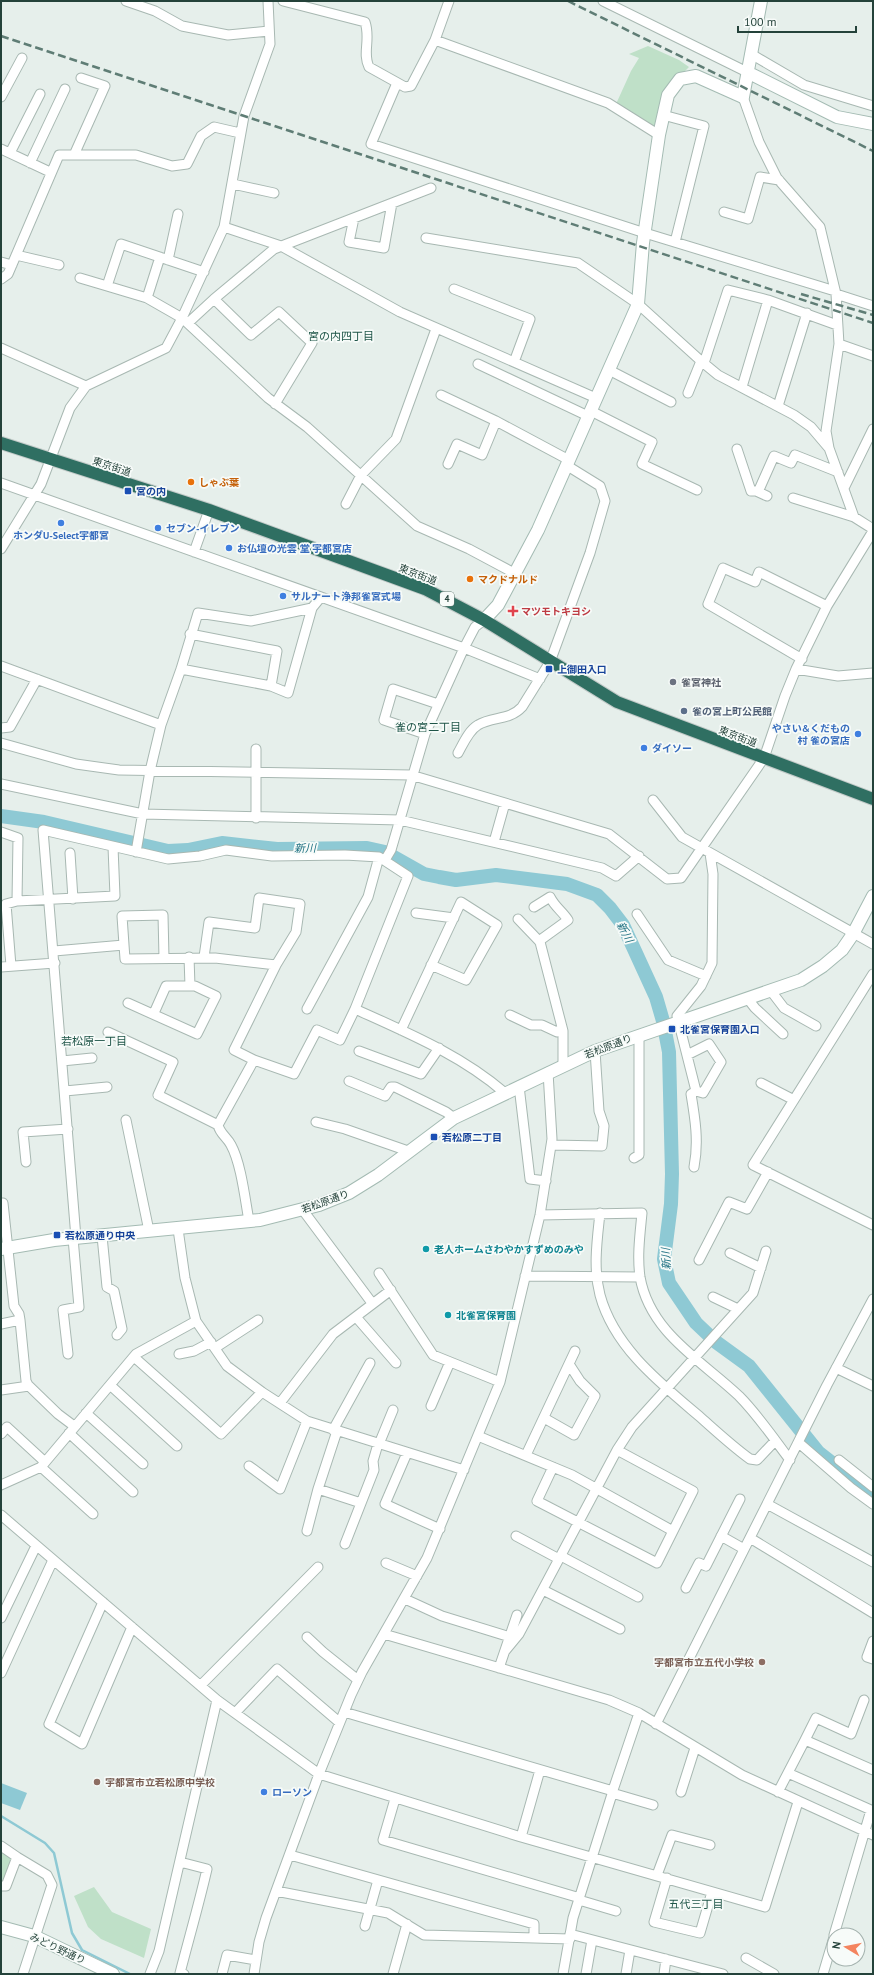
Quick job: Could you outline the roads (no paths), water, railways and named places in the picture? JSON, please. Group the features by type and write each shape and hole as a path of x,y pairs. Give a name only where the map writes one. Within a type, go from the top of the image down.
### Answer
{"highway":[{"name":"東京街道","path":"1,443 209,510 425,589 484,620 550,662 627,706 873,799"}],"street":[{"path":"126,1 155,11 182,26 228,35 269,31"},
{"path":"1,549 41,484 52,460 70,408 86,386 166,348 185,320 224,227 233,184 240,133 248,101 270,44 268,1 271,1"},
{"path":"283,1 365,22 369,32 366,57 368,67 405,87 411,86 435,40 449,1"},
{"path":"603,1 837,117 873,124"},
{"path":"761,1 743,97 759,142 779,180 820,227 835,293 839,344 826,431 829,448 854,516"},
{"path":"435,40 608,103 659,135"},
{"path":"751,54 804,85 873,106"},
{"path":"1,97 22,58"},
{"path":"307,1009 368,897 400,820 411,775 425,734 464,648 475,627 498,605 516,574 538,530 638,304 645,233 659,135 668,95 680,79 696,76 743,97"},
{"path":"74,155 105,86 81,78"},
{"path":"397,83 371,144 873,306"},
{"path":"30,163 65,89"},
{"path":"10,153 40,94"},
{"path":"664,115 704,126 675,242"},
{"path":"1,279 8,274 50,172 59,155 136,155 172,166 187,164 201,136 214,127 240,133"},
{"path":"1,149 50,172"},
{"path":"724,212 748,219 760,177 779,180"},
{"path":"233,184 274,193"},
{"path":"185,320 214,299 274,249 431,188"},
{"path":"354,218 349,242 384,248 392,203"},
{"path":"147,298 164,258 178,214"},
{"path":"224,227 282,246 400,312 596,398"},
{"path":"426,238 578,263 638,304 718,375 794,415 811,427 829,448"},
{"path":"107,286 121,244 204,272"},
{"path":"16,255 59,265"},
{"path":"1,262 12,265"},
{"path":"80,278 147,298 185,320 275,404 307,426 417,526 469,549 516,574"},
{"path":"454,289 530,319 514,362"},
{"path":"688,393 702,362 728,290 768,300 837,324"},
{"path":"214,299 251,335 279,312 312,343 275,404"},
{"path":"742,387 768,300"},
{"path":"778,406 807,313"},
{"path":"346,504 361,475 396,439 436,328"},
{"path":"839,344 873,356"},
{"path":"1,348 86,386"},
{"path":"478,364 652,442 642,464 697,490"},
{"path":"609,370 671,402"},
{"path":"441,395 496,421 568,463 600,486 605,501 590,553 550,662 517,713 506,718 478,724 472,730 458,753"},
{"path":"448,464 457,444 482,455 496,421"},
{"path":"844,488 873,429"},
{"path":"736,449 751,491 767,496"},
{"path":"758,492 774,456 790,464 795,455 838,472"},
{"path":"1,483 464,648 540,679"},
{"path":"1,743 76,764 119,770 255,771 411,775 609,834 667,879 681,878 764,758 785,696 796,669 827,606 873,530 854,516 793,498"},
{"path":"194,552 209,510"},
{"path":"802,659 708,604 723,568 755,582 759,572 827,606"},
{"path":"182,669 271,686 288,693 312,608 321,597"},
{"path":"137,847 150,771 161,725 182,669 190,634 198,613 251,620 312,608"},
{"path":"190,634 277,650 271,686"},
{"path":"1,666 161,725"},
{"path":"796,669 838,676 873,673"},
{"path":"1,728 10,727 37,679"},
{"path":"425,734 384,720 393,689 438,704"},
{"path":"256,749 256,818"},
{"path":"1,784 143,814 256,818 400,820 602,868 616,876 639,856"},
{"path":"653,800 682,837 873,944"},
{"path":"494,842 505,803"},
{"path":"68,1354 63,1310 79,1307 68,1129 43,830 113,847 137,847 168,859 200,856 226,850 272,856 385,856 408,876 355,1009 340,1040 317,1030 294,1074 254,1060 234,1050 276,965 296,932 300,904 259,898 255,928 209,922 204,957"},
{"path":"1,832 18,838 17,901"},
{"path":"11,966 6,904 17,901 48,901 115,896 113,847"},
{"path":"70,853 73,899"},
{"path":"696,1091 687,1055 668,1025 701,986 712,963 713,874 710,853"},
{"name":"若松原通り","path":"5,1249 75,1238 249,1221 302,1210 349,1193 378,1175 454,1118 548,1072 595,1051 638,1035 801,980 813,973 842,950 853,934 873,896"},
{"path":"534,907 550,897 555,907 562,911 568,920 539,941"},
{"path":"401,1030 431,965 454,918 461,902 497,925 466,980 431,965"},
{"path":"416,913 454,918"},
{"path":"637,914 668,960 706,976"},
{"path":"164,958 163,915 122,916 125,959 204,957 276,965"},
{"path":"518,919 539,941 562,1028 563,1065"},
{"path":"54,951 124,944"},
{"path":"189,957 190,986"},
{"path":"1,967 55,963"},
{"path":"873,974 753,1165 873,1225"},
{"path":"128,1003 154,1013 197,1034 216,996 190,986 166,986 154,1013"},
{"path":"770,991 784,1008 816,1026"},
{"path":"748,999 755,1008 783,1034"},
{"path":"355,1009 439,1048 490,1079 505,1093"},
{"path":"510,1015 531,1025 542,1025 557,1032 562,1028"},
{"path":"108,1032 173,1062 158,1095 218,1125"},
{"path":"634,1158 639,1156 638,1035"},
{"path":"687,1055 709,1044 721,1062 703,1093 696,1091 691,1094 697,1138 697,1154 694,1167"},
{"path":"359,1051 421,1074 439,1048"},
{"path":"552,1144 602,1146 604,1126 600,1111 595,1051"},
{"path":"62,1061 92,1058"},
{"path":"249,1221 236,1158 231,1144 220,1132 218,1125 254,1060"},
{"path":"254,1974 259,1942 276,1891 319,1774 344,1712 358,1680 418,1576 440,1529 500,1382 540,1215 552,1144 548,1072"},
{"path":"349,1081 385,1096 391,1087 395,1087 446,1112 454,1118"},
{"path":"761,1083 794,1100"},
{"path":"519,1086 530,1179 546,1181"},
{"path":"65,1091 107,1087"},
{"path":"126,1120 149,1231"},
{"path":"316,1122 345,1129 408,1151"},
{"path":"26,1162 23,1132 68,1129"},
{"path":"698,1260 729,1202 747,1209 768,1172"},
{"path":"3,1203 5,1249 14,1306 19,1314 20,1320 26,1381 29,1386 58,1414 71,1430 133,1492"},
{"path":"302,1210 372,1303"},
{"path":"600,1213 595,1258 600,1295 613,1326 647,1371 750,1459 758,1460 775,1441"},
{"path":"540,1215 642,1213 639,1251 640,1277 649,1306 663,1328 676,1342 743,1401 790,1460"},
{"path":"178,1228 185,1278 196,1321 227,1366 262,1392 307,1421 464,1470"},
{"path":"102,1236 107,1287 114,1291 122,1329 117,1335"},
{"path":"505,1651 519,1634 617,1450 632,1427 753,1292 766,1251"},
{"path":"730,1253 761,1268"},
{"path":"379,1273 433,1355 500,1382"},
{"path":"525,1276 640,1277"},
{"path":"280,1403 333,1334 390,1290"},
{"path":"713,1297 738,1309"},
{"path":"656,1724 806,1426 873,1300"},
{"path":"356,1317 396,1363"},
{"path":"1,1324 20,1320"},
{"path":"179,1354 213,1345 258,1320"},
{"path":"1,1485 43,1464 134,1357 196,1321"},
{"path":"526,1455 576,1351"},
{"path":"134,1357 220,1434 262,1392"},
{"path":"430,1406 450,1362"},
{"path":"307,1531 335,1430 370,1363"},
{"path":"544,1418 574,1435 595,1396 580,1381 569,1364"},
{"path":"836,1368 873,1386"},
{"path":"110,1385 177,1446"},
{"path":"1,1390 29,1386"},
{"path":"344,1544 374,1470 373,1461 393,1410"},
{"path":"86,1413 143,1464"},
{"path":"249,1466 280,1489 307,1421"},
{"path":"1,1434 7,1427 93,1514"},
{"path":"478,1436 572,1475 673,1531"},
{"path":"800,1440 851,1488 873,1504"},
{"path":"553,1467 537,1501 657,1563 693,1491 617,1450"},
{"path":"407,1453 385,1504 440,1529"},
{"path":"839,1460 873,1486"},
{"path":"318,1489 361,1503"},
{"path":"686,1588 699,1563 706,1566 740,1499"},
{"path":"767,1504 873,1562"},
{"path":"1,1515 217,1700 319,1774 521,1837 765,1906 798,1802"},
{"path":"516,1536 638,1597"},
{"path":"721,1536 744,1549"},
{"path":"750,1538 873,1613"},
{"path":"1,1618 36,1546"},
{"path":"1,1673 53,1560"},
{"path":"386,1563 418,1576"},
{"path":"201,1685 318,1567"},
{"path":"543,1590 620,1629"},
{"path":"405,1599 442,1616 510,1637"},
{"path":"103,1602 49,1724 82,1744 132,1627"},
{"path":"499,1668 517,1615"},
{"path":"384,1634 609,1700 639,1713 742,1775 869,1834"},
{"path":"308,1637 323,1652 358,1680"},
{"path":"873,1641 867,1657 873,1659"},
{"path":"235,1714 277,1669 340,1722"},
{"path":"150,1974 159,1951 217,1700"},
{"path":"778,1792 816,1718 851,1734 864,1700"},
{"path":"344,1712 613,1791 612,1794"},
{"path":"563,1974 579,1899 639,1713"},
{"path":"805,1740 873,1770"},
{"path":"681,1792 695,1748"},
{"path":"521,1837 540,1770"},
{"path":"788,1773 871,1810 869,1834 837,1927"},
{"path":"612,1794 653,1805"},
{"path":"395,1798 383,1840 616,1911"},
{"path":"657,1875 672,1835 710,1845"},
{"path":"1,1846 47,1875 52,1885 34,1936 23,1974"},
{"path":"290,1855 534,1924 534,1938"},
{"path":"1,1886 6,1886 17,1857"},
{"path":"180,1862 207,1868 197,1913 192,1924 180,1973 184,1974"},
{"path":"667,1878 654,1922 700,1933 712,1892"},
{"path":"365,1926 378,1880"},
{"path":"276,1891 388,1913 424,1935 534,1938 570,1937 592,1940 666,1959 705,1972 723,1974"},
{"path":"393,1974 407,1924"},
{"name":"みどり野通り","path":"1,1927 34,1936 113,1974"},
{"path":"586,1974 592,1940"},
{"path":"626,1974 630,1950"},
{"path":"222,1974 227,1955 256,1960"},
{"path":"746,1958 774,1974"},
{"path":"664,1974 666,1959"},
{"path":"823,1974 826,1964"}],"water":[{"path":"1,1783 27,1793 20,1810 1,1803"}],"waterway":[{"name":"新川","path":"1,816 44,822 168,851 188,850 222,843 277,849 367,848 385,852 424,874 456,880 496,875 567,884 597,895 610,908 623,925 656,997 663,1021 669,1052 672,1174 671,1204 664,1259 669,1283 696,1323 716,1342 749,1366 818,1452 873,1495"},
{"path":"1,1816 45,1843 54,1853 72,1933 82,1950 130,1974"}],"railway":[{"path":"568,1 873,151"},
{"path":"1,36 873,323"},
{"path":"801,294 873,315"}],"place":[{"name":"しゃぶ葉","path":"191,482"},
{"name":"宮の内","path":"128,491"},
{"name":"ホンダU-Select宇都宮","path":"61,523"},
{"name":"セブン-イレブン","path":"158,528"},
{"name":"お仏壇の光雲 堂 宇都宮店","path":"229,548"},
{"name":"マクドナルド","path":"470,579"},
{"name":"サルナート浄邦雀宮式場","path":"283,596"},
{"name":"マツモトキヨシ","path":"513,611"},
{"name":"上御田入口","path":"549,669"},
{"name":"雀宮神社","path":"673,682"},
{"name":"雀の宮上町公民館","path":"684,711"},
{"name":"やさい&くだもの 村 雀の宮店","path":"858,734"},
{"name":"ダイソー","path":"644,748"},
{"name":"北雀宮保育園入口","path":"672,1029"},
{"name":"若松原二丁目","path":"434,1137"},
{"name":"若松原通り中央","path":"57,1235"},
{"name":"老人ホームさわやかすずめのみや","path":"426,1249"},
{"name":"北雀宮保育園","path":"448,1315"},
{"name":"宇都宮市立五代小学校","path":"762,1662"},
{"name":"宇都宮市立若松原中学校","path":"97,1782"},
{"name":"ローソン","path":"264,1792"}],"district":[{"name":"宮の内四丁目","path":"341,336"},
{"name":"雀の宮二丁目","path":"428,727"},
{"name":"若松原一丁目","path":"94,1041"},
{"name":"五代三丁目","path":"696,1904"}]}
